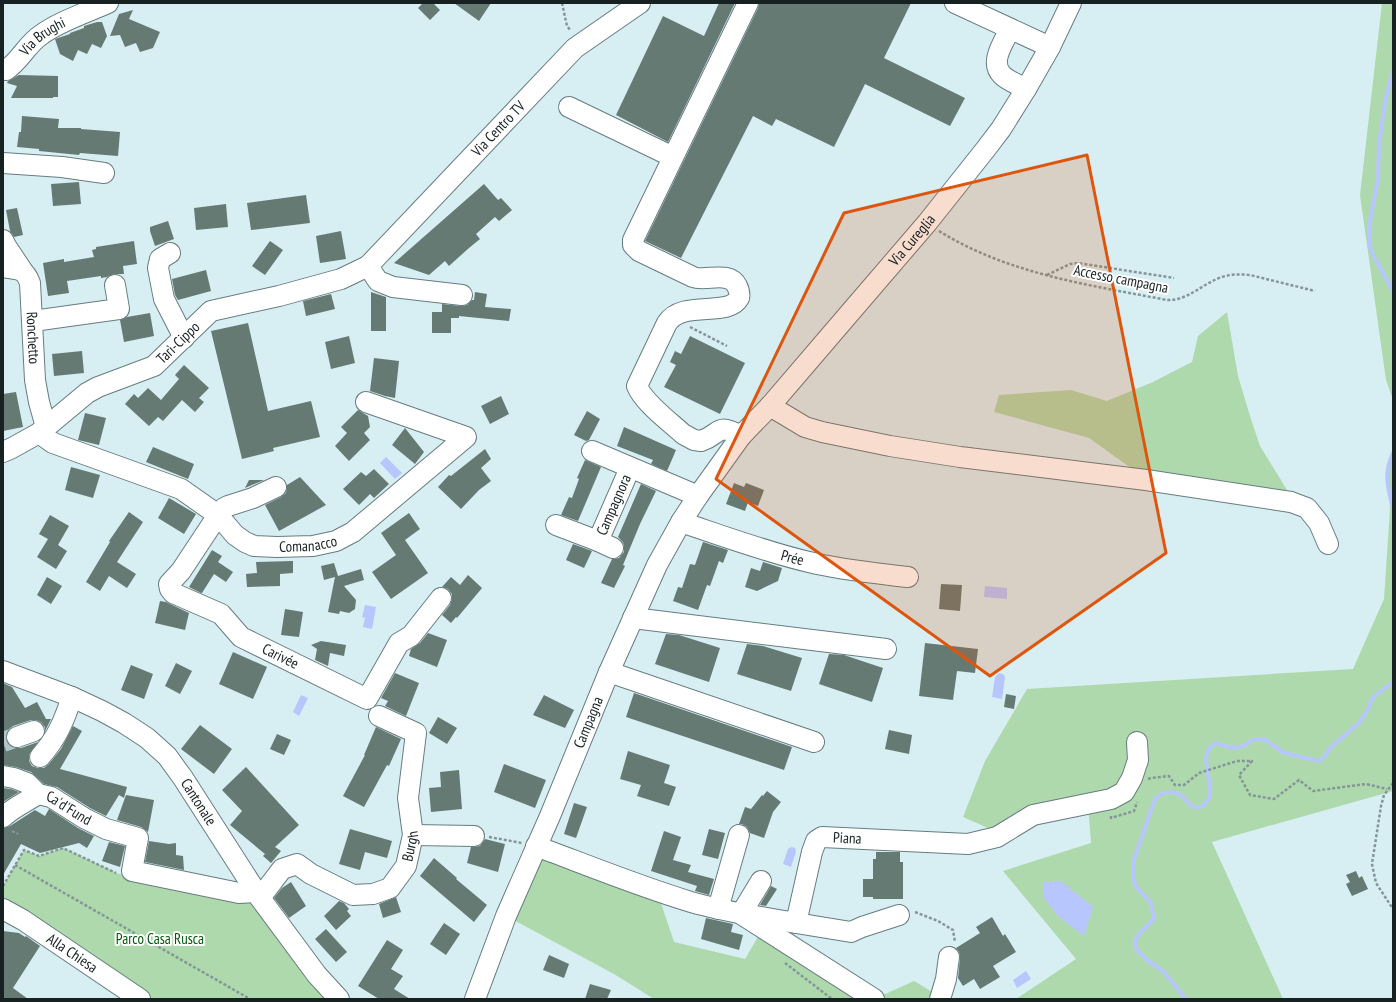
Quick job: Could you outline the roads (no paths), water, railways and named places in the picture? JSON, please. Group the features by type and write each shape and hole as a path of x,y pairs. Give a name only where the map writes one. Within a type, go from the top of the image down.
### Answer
{"street":[{"name":"Via Brughi","path":"6,70 12,66 40,35 55,26 108,3"},
{"name":"Via Centro TV","path":"368,266 575,48 640,3"},
{"path":"742,436 732,431 723,429 701,441 688,437 647,400 637,386 667,323 678,314 686,311 729,306 738,301 740,295 736,284 730,278 725,277 693,278 639,251 633,245 634,236 748,3"},
{"path":"955,3 1050,47"},
{"name":"Via Cureglia","path":"727,458 742,436 770,406 926,223 1001,129 1050,47 1071,3"},
{"path":"1010,29 997,59 998,69 1006,78 1026,89"},
{"path":"569,107 673,157"},
{"path":"3,163 104,173"},
{"name":"Ronchetto","path":"3,240 22,270 28,275 30,283 35,380 42,430"},
{"path":"170,253 160,259 158,268 164,299 184,338"},
{"path":"368,266 378,281 393,287 462,295"},
{"name":"Tarì-Cippo","path":"3,452 42,430 87,393 98,387 154,366 211,312 280,296 341,279 368,266"},
{"path":"3,267 22,270"},
{"path":"33,321 119,309 115,285"},
{"name":"Comanacco","path":"42,430 53,443 181,489 218,515 235,535 254,546 313,546 340,539 353,532 466,437 366,402"},
{"path":"770,406 798,424 811,429 890,446 960,457 1146,480 1291,502 1307,508 1319,523 1328,544"},
{"name":"Campagnora","path":"592,451 698,496"},
{"name":"Campagna","path":"475,999 506,916 609,672 657,564 698,496 727,458"},
{"name":"Campagnora","path":"556,525 606,545 630,468"},
{"path":"218,515 228,506 253,498 276,487"},
{"name":"Carivée","path":"218,515 181,571 169,584 173,593 221,614 241,637 367,699 399,643 411,636 441,598"},
{"name":"Prée","path":"681,522 756,547 809,562 839,568 908,577"},
{"path":"633,618 886,649"},
{"name":"Cantonale","path":"3,672 90,705 124,723 147,738 166,756 183,778 258,895 317,975 339,999"},
{"path":"609,672 814,742"},
{"path":"40,757 49,747 62,725 72,698"},
{"name":"Burgh","path":"258,895 282,869 297,864 311,874 353,895 373,894 390,888 406,866 413,835 408,798 416,733 379,716"},
{"name":"Piana","path":"796,923 814,844 819,839 825,836 968,844 997,836 1033,815 1112,799 1124,792 1132,778 1138,760 1137,742"},
{"name":"Ca'd'Fund","path":"3,776 28,783 38,794 51,797 84,818 106,829 138,838 132,871 239,893 258,895"},
{"path":"8,824 14,807 38,794"},
{"path":"413,835 474,836"},
{"path":"718,909 739,835"},
{"path":"536,846 657,891 718,909 741,914 851,932 899,915"},
{"path":"741,914 762,881"},
{"name":"Alla Chiesa","path":"3,909 23,920 140,999"},
{"path":"741,914 874,999"},
{"path":"940,999 946,979 949,957"}],"water":[{"path":"386,457 402,473 395,479 380,463"},
{"path":"985,586 1007,588 1007,599 984,597"},
{"path":"365,605 376,607 372,629 363,627 365,618 362,617"},
{"path":"999,673 1003,674 1005,677 1002,699 992,697 995,677"},
{"path":"301,695 308,698 299,716 293,712"},
{"path":"791,847 795,848 796,852 791,867 783,864 788,849"},
{"path":"1061,881 1093,907 1084,936 1060,918 1043,897 1043,882"},
{"path":"1026,971 1031,979 1017,988 1013,980"}],"waterway":[{"path":"1393,71 1385,102 1379,144 1378,179 1369,226 1369,245 1393,291"},
{"path":"1393,453 1387,474 1388,487 1393,509"},
{"path":"1186,999 1163,971 1147,960 1135,948 1135,940 1153,920 1151,903 1136,887 1133,877 1133,862 1155,799 1161,794 1172,792 1183,797 1193,807 1204,805 1209,799 1210,795 1206,759 1207,753 1210,747 1216,743 1232,748 1244,746 1253,739 1264,739 1284,753 1319,761 1332,746 1358,724 1367,711 1373,697 1393,682"}],"tunnel":[{"path":"3,742 17,737"}],"park label":[{"name":"Parco Casa Rusca","path":"160,939"}]}
